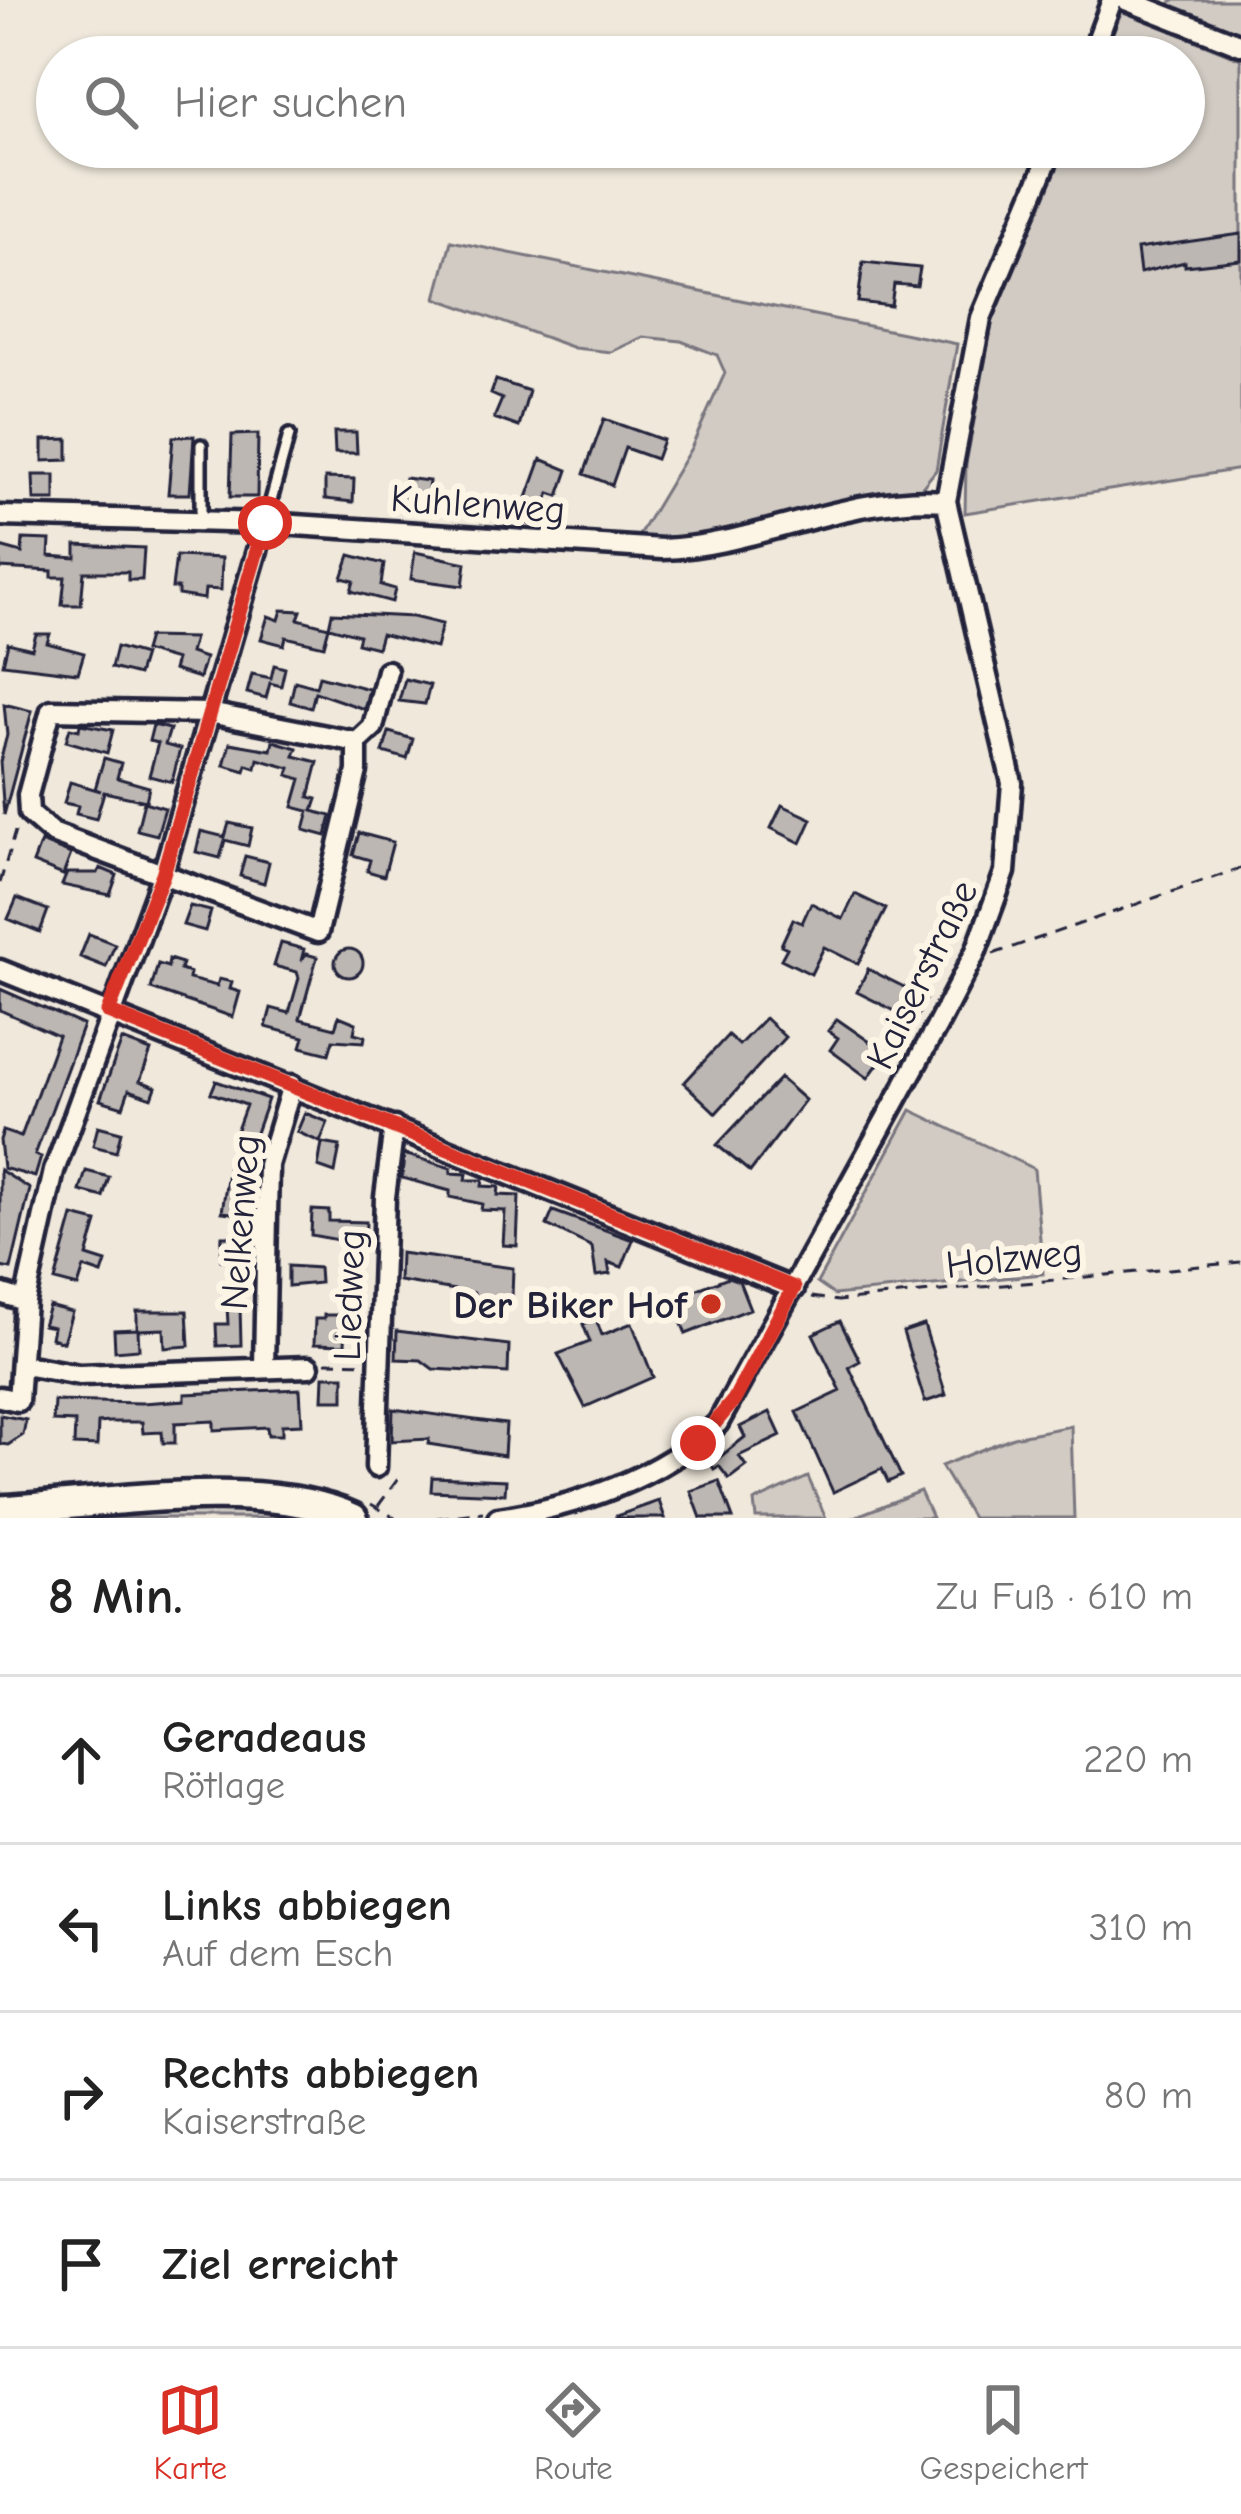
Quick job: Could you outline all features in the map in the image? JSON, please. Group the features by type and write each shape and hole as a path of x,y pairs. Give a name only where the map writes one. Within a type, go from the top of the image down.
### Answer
{"main road":[{"path":"0,1510 253,1496 313,1503 353,1518"}],"street":[{"path":"1099,36 1112,0"},
{"path":"1126,0 1241,45"},
{"name":"Kaiserstraße","path":"500,1514 588,1497 698,1443 734,1400 976,951 1012,843 1012,783 946,501 981,318 1044,168"},
{"name":"Kuhlenweg","path":"0,516 265,523 702,548 849,511 946,501"},
{"path":"0,1397 18,1401 25,1301 54,1171 108,1012 163,874 265,523"},
{"path":"357,742 209,713 51,710 28,795 29,813 52,833 318,932 357,771 357,742 373,727 387,671"},
{"path":"0,970 794,1288"},
{"name":"Nelkenweg","path":"264,1367 268,1165 292,1084"},
{"name":"Liedweg","path":"376,1467 394,1127"},
{"path":"0,1293 25,1301"},
{"path":"24,1365 103,1376 309,1367"}],"lane":[{"path":"265,523 289,436"},
{"path":"201,445 201,522"}],"path":[{"path":"0,883 15,829 29,813"},
{"path":"976,951 988,956 1241,868"},
{"name":"Holzweg","path":"794,1288 838,1300 1241,1262"},
{"path":"309,1367 316,1362 378,1363"},
{"path":"369,1518 398,1479 376,1467"},
{"path":"437,1518 500,1514"}],"shaded area":[{"path":"1172,0 1241,0 1241,35 1169,7"},
{"path":"1122,11 1184,36 1111,36"},
{"path":"1205,44 1241,59 1241,469 965,513 966,464 994,314 1056,168 1205,168"},
{"path":"451,241 957,344 936,470 920,490 692,541 636,540 691,448 725,373 717,355 681,341 643,337 611,352 574,348 436,298"},
{"path":"911,1110 1034,1169 1043,1274 834,1295 817,1283"},
{"path":"1071,1426 1074,1518 972,1518 941,1466 1013,1437"},
{"path":"808,1477 826,1518 756,1518 754,1502"},
{"path":"920,1491 932,1518 852,1518"},
{"path":"234,1505 320,1518 2,1518"}],"building":[{"path":"1241,234 1241,260 1185,266 1185,262 1140,273 1137,249"},
{"path":"863,262 920,268 917,286 894,284 891,306 858,302"},
{"path":"496,380 529,391 519,427 494,418 502,399 491,394"},
{"path":"604,419 663,440 656,459 625,448 612,485 584,474"},
{"path":"334,432 356,432 357,453 335,453"},
{"path":"258,434 257,497 230,497 232,435"},
{"path":"194,436 190,494 168,494 173,437"},
{"path":"68,439 68,460 43,461 43,440"},
{"path":"541,459 568,470 559,496 550,493 537,527 519,520"},
{"path":"33,475 55,475 55,500 34,500"},
{"path":"325,478 354,479 353,502 325,499"},
{"path":"405,478 429,481 426,511 393,508 394,494 403,495"},
{"path":"23,539 50,540 49,556 76,558 76,545 144,548 142,580 128,580 128,572 84,572 81,605 62,605 65,577 52,577 52,571 0,568 0,547 22,553"},
{"path":"415,552 466,563 463,586 411,579"},
{"path":"350,555 384,564 381,585 395,589 392,602 351,591 354,581 342,578"},
{"path":"176,556 222,558 221,590 205,589 204,599 178,595 178,588 172,588"},
{"path":"282,610 301,611 298,619 329,627 324,646 286,637 284,645 261,639 268,616 279,620"},
{"path":"332,613 413,617 442,624 436,648 381,634 377,648 357,643 359,635 329,627"},
{"path":"36,634 50,634 47,643 84,653 78,673 3,664 8,643 32,649"},
{"path":"148,637 194,638 190,653 205,658 199,678 173,670 176,660 144,651"},
{"path":"116,647 144,655 138,675 111,668"},
{"path":"274,665 285,668 281,686 270,683 266,698 247,693 252,674 271,678"},
{"path":"319,676 369,689 364,709 315,692 311,708 290,702 295,681 316,687"},
{"path":"405,679 430,685 425,704 399,701"},
{"path":"4,704 32,711 4,815 0,762 7,735"},
{"path":"80,724 113,730 107,753 66,741 70,728 79,730"},
{"path":"153,725 170,729 165,745 180,749 172,782 149,776 158,743 149,741"},
{"path":"389,732 413,739 407,759 383,752"},
{"path":"273,741 297,748 294,756 318,762 309,797 317,799 313,811 331,816 326,836 304,830 309,811 293,807 301,779 288,775 290,768 258,759 256,768 247,765 245,771 224,765 230,743 271,750"},
{"path":"104,758 121,763 117,778 149,787 146,801 104,792 96,819 76,814 78,806 64,803 70,782 101,791 95,789"},
{"path":"144,802 165,808 157,835 137,830"},
{"path":"782,805 812,819 801,843 771,828"},
{"path":"229,823 252,828 248,846 225,840 220,858 196,852 201,831 225,837"},
{"path":"359,833 393,842 384,876 367,871 370,860 353,855"},
{"path":"41,842 71,854 63,875 33,863"},
{"path":"245,856 269,862 264,883 240,876"},
{"path":"100,868 117,875 110,895 62,885 67,873 98,873"},
{"path":"855,894 886,909 858,964 824,947 811,974 781,959 787,948 781,945 793,919 802,923 811,903 843,919"},
{"path":"17,898 48,910 40,932 8,919"},
{"path":"190,906 211,911 205,931 183,925"},
{"path":"89,934 115,944 106,967 80,957"},
{"path":"281,943 304,949 301,961 306,954 317,957 300,1019 335,1028 339,1016 356,1023 354,1033 365,1036 364,1042 333,1040 329,1054 301,1047 304,1037 266,1027 271,1008 289,1013 299,978 297,972 274,966"},
{"path":"349,949 359,953 363,963 359,973 349,977 339,973 335,963 339,953"},
{"path":"169,959 182,963 180,970 190,973 189,979 217,986 219,979 232,982 230,989 240,992 233,1017 151,989 158,964 168,967"},
{"path":"868,969 926,998 915,1021 857,992"},
{"path":"0,989 83,1025 35,1155 41,1157 35,1177 3,1168 0,1140 3,1131 21,1137 58,1036 0,1010"},
{"path":"765,1018 785,1037 716,1113 684,1083 728,1035 739,1045"},
{"path":"837,1019 886,1053 868,1078 830,1050 838,1038 828,1031"},
{"path":"122,1040 151,1051 140,1081 156,1087 152,1098 129,1090 123,1107 100,1100"},
{"path":"780,1078 805,1100 750,1172 717,1145"},
{"path":"216,1081 268,1099 252,1144 234,1138 246,1105 211,1093"},
{"path":"305,1113 328,1122 320,1142 297,1132"},
{"path":"98,1126 121,1132 116,1152 93,1146"},
{"path":"322,1143 340,1146 335,1173 318,1167"},
{"path":"404,1154 451,1168 451,1173 467,1174 466,1180 483,1180 482,1186 499,1187 498,1195 519,1196 517,1246 503,1245 505,1211 481,1210 482,1204 450,1197 450,1191 402,1178"},
{"path":"229,1165 249,1167 241,1214 222,1212"},
{"path":"0,1170 30,1189 11,1269 0,1267"},
{"path":"86,1171 109,1177 103,1197 80,1191"},
{"path":"312,1210 329,1211 329,1221 366,1222 365,1245 311,1235"},
{"path":"553,1211 633,1240 622,1267 608,1262 610,1274 596,1276 592,1247 547,1225"},
{"path":"73,1216 97,1222 87,1256 106,1262 102,1274 84,1268 78,1287 55,1281"},
{"path":"222,1236 242,1236 242,1260 221,1260"},
{"path":"400,1253 513,1268 512,1296 474,1297 474,1293 399,1281"},
{"path":"288,1266 319,1268 320,1283 288,1286"},
{"name":"Der Biker Hof","path":"728,1277 739,1281 750,1309 686,1334 672,1299"},
{"path":"49,1306 72,1312 63,1342 51,1338 53,1327 43,1325"},
{"path":"227,1306 240,1306 241,1345 217,1346 216,1324 228,1324"},
{"path":"137,1311 187,1311 189,1346 165,1348 164,1329 138,1330 139,1349 115,1351 114,1330 137,1329"},
{"path":"324,1315 346,1315 345,1345 314,1344 315,1319 324,1319"},
{"path":"596,1319 602,1335 632,1323 653,1377 585,1407 558,1354 590,1342 583,1324"},
{"path":"840,1321 860,1361 849,1367 901,1476 888,1482 882,1469 833,1492 797,1412 841,1391 813,1334"},
{"path":"924,1325 946,1395 925,1402 903,1332"},
{"path":"397,1331 509,1345 508,1373 433,1369 421,1360 396,1359"},
{"path":"324,1376 344,1376 344,1400 323,1400"},
{"path":"300,1389 302,1424 282,1425 282,1435 268,1435 267,1427 214,1430 214,1421 175,1423 175,1443 163,1443 162,1432 143,1433 142,1422 110,1422 98,1423 97,1446 74,1445 75,1422 53,1421 54,1401 142,1403 185,1400 185,1394"},
{"path":"393,1409 506,1424 504,1456 428,1444 429,1439 392,1441"},
{"path":"770,1412 781,1436 739,1456 746,1466 729,1479 719,1466 714,1469 711,1464 745,1437 740,1427"},
{"path":"0,1415 26,1420 23,1435 8,1445 0,1444"},
{"path":"432,1477 506,1480 505,1494 431,1491"},
{"path":"719,1481 733,1518 701,1518 691,1491"},
{"path":"659,1501 665,1518 616,1518 616,1516"}],"place":[{"name":"Der Biker Hof","path":"711,1304"}],"route":[{"path":"265,523 163,874 108,1012 794,1288 734,1400 698,1443"}]}
